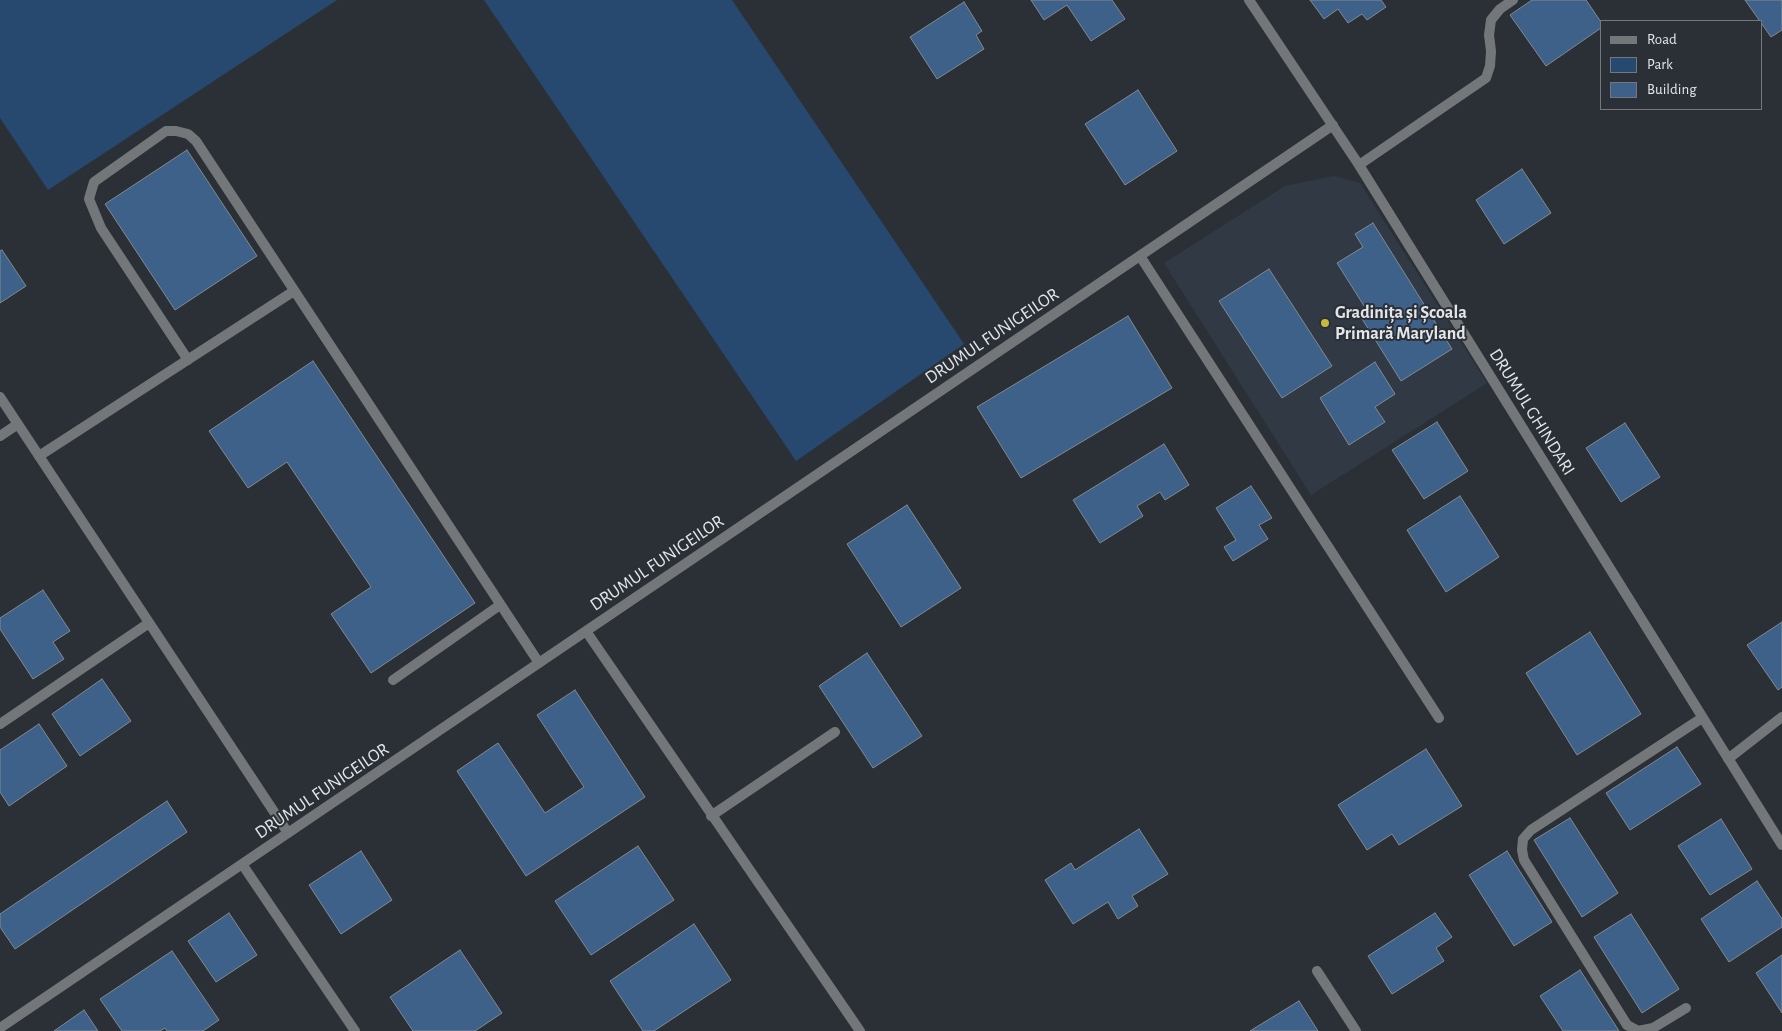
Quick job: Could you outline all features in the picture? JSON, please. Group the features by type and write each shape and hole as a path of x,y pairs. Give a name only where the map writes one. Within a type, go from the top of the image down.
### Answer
{"street":[{"name":"DRUMUL GHINDARI","path":"1250,0 1360,166 1782,845"},
{"path":"1360,166 1486,78 1490,66 1489,35 1491,20 1500,9 1513,0"},
{"name":"DRUMUL FUNIGEILOR","path":"0,1028 1332,125"},
{"path":"188,360 101,228 89,199 94,182 166,131 188,134 196,141 539,663"},
{"path":"1140,256 1439,718"},
{"path":"39,456 294,291"},
{"path":"0,397 288,833"},
{"path":"0,436 18,424"},
{"path":"393,680 500,605"},
{"path":"0,724 149,622"},
{"path":"586,631 860,1031"},
{"path":"1728,759 1782,717"},
{"path":"1686,1008 1653,1028 1638,1031 1627,1025 1524,860 1522,850 1523,839 1531,830 1702,718"},
{"path":"711,816 834,732"},
{"path":"242,864 355,1031"},
{"path":"1317,970 1356,1031"}],"shaded area":[{"name":"Gradinița și Școala Primară Maryland","path":"1334,176 1360,183 1487,383 1311,495 1164,263 1285,186"}],"green space":[{"path":"0,0 337,0 48,190 0,118"},
{"path":"484,0 732,0 964,344 796,461"}],"building":[{"path":"1031,0 1112,0 1125,19 1091,41 1067,5 1044,20"},
{"path":"1310,0 1381,0 1386,7 1367,20 1362,14 1348,23 1338,9 1324,19"},
{"path":"1532,0 1586,0 1600,21 1600,29 1546,66 1510,15"},
{"path":"1745,0 1782,0 1782,30 1771,37 1762,24 1762,20 1759,20"},
{"path":"964,2 982,31 976,35 984,49 937,79 910,37"},
{"path":"1138,90 1177,151 1125,185 1085,124"},
{"path":"187,150 257,256 175,310 105,204"},
{"path":"1522,169 1551,213 1504,244 1476,200"},
{"path":"1373,223 1452,349 1401,381 1359,314 1366,309 1337,263 1363,247 1355,234"},
{"path":"2,250 26,286 0,303 0,251"},
{"path":"1269,269 1332,366 1282,398 1219,301"},
{"path":"1128,316 1172,388 1021,478 977,407"},
{"path":"313,361 475,603 371,673 331,614 371,587 287,462 248,488 209,431"},
{"path":"1375,362 1395,394 1375,407 1385,422 1349,445 1320,398"},
{"path":"1437,422 1468,471 1424,499 1392,450"},
{"path":"1625,423 1660,477 1621,502 1586,448"},
{"path":"1164,444 1189,485 1165,500 1160,492 1137,506 1143,516 1100,543 1073,500"},
{"path":"1251,486 1272,518 1259,525 1268,539 1233,561 1224,547 1236,540 1216,508"},
{"path":"1460,496 1499,557 1446,592 1407,530"},
{"path":"907,505 961,588 901,627 847,544"},
{"path":"43,590 70,631 53,642 64,659 33,679 0,629 0,618"},
{"path":"1782,622 1782,687 1778,690 1747,645"},
{"path":"1590,632 1641,714 1577,755 1526,673"},
{"path":"867,653 922,736 873,768 819,686"},
{"path":"102,679 131,721 80,756 52,714"},
{"path":"575,690 645,797 526,876 457,771 498,743 545,813 584,787 537,715"},
{"path":"39,724 67,766 9,806 0,792 0,750"},
{"path":"1677,747 1701,784 1630,830 1606,793"},
{"path":"1426,749 1462,806 1399,845 1392,834 1367,850 1338,805"},
{"path":"167,801 187,832 15,949 0,927 0,914"},
{"path":"1570,818 1618,893 1582,917 1534,840"},
{"path":"1721,819 1752,869 1710,895 1678,846"},
{"path":"1139,829 1168,874 1132,896 1138,906 1118,919 1108,902 1073,924 1045,880 1071,863 1075,870"},
{"path":"638,846 674,900 591,955 555,901"},
{"path":"361,851 392,900 341,934 309,885"},
{"path":"1507,851 1552,922 1514,946 1469,875"},
{"path":"1757,881 1782,919 1782,927 1729,962 1701,919"},
{"path":"229,913 257,955 216,982 188,941"},
{"path":"1435,913 1452,937 1436,948 1444,961 1392,994 1368,956"},
{"path":"1631,914 1679,989 1642,1013 1594,937"},
{"path":"694,924 731,980 654,1031 643,1031 610,981"},
{"path":"460,950 502,1013 475,1031 413,1031 390,997"},
{"path":"172,951 219,1020 203,1031 167,1031 165,1028 160,1031 122,1031 100,999"},
{"path":"1782,955 1782,1013 1756,973"},
{"path":"1580,970 1619,1031 1563,1031 1540,996"},
{"path":"1299,1001 1318,1031 1250,1031"},
{"path":"84,1010 98,1031 54,1031"}],"place":[{"name":"Gradinița și Școala Primară Maryland","path":"1325,323"}]}
